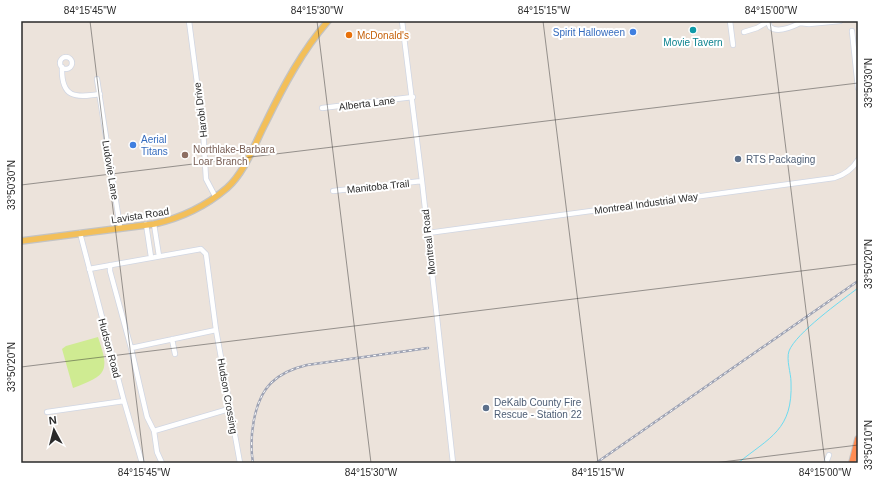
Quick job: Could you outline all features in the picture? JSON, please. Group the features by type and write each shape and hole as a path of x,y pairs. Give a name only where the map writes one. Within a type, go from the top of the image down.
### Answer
{"highway":[{"path":"852,463 858,439"}],"main road":[{"name":"Lavista Road","path":"21,241 120,227 154,224 187,214 228,187 242,168 294,68 328,21"}],"street":[{"name":"Harobi Drive","path":"189,21 203,129 206,179 215,196"},
{"name":"Montreal Road","path":"402,21 413,97 453,463"},
{"path":"730,21 733,44"},
{"path":"744,32 769,21 770,27 774,29 794,27 800,23 809,24 840,21"},
{"path":"852,31 858,88"},
{"path":"62,67 64,84 69,93 75,96 83,97 100,94"},
{"name":"Ludovie Lane","path":"97,79 120,227"},
{"name":"Alberta Lane","path":"322,108 413,97"},
{"name":"Montreal Industrial Way","path":"428,233 834,178 851,170 858,160"},
{"name":"Manitoba Trail","path":"333,191 422,181"},
{"path":"146,224 151,257"},
{"path":"154,224 159,256"},
{"name":"Hudson Road","path":"80,233 124,401 142,463"},
{"name":"Hudson Crossing","path":"89,269 201,249 206,254 216,330 229,409 240,463"},
{"path":"110,265 110,271 131,348 147,417 154,432 157,452 162,463"},
{"path":"131,348 216,330"},
{"path":"172,339 175,354"},
{"path":"47,412 124,401"},
{"path":"154,432 229,409"},
{"path":"826,463 829,455"}],"green space":[{"path":"98,337 104,358 103,371 93,379 73,388 62,349 66,346"}],"waterway":[{"path":"738,463 769,439 784,422 791,398 788,355 793,344 809,327 858,288"}],"railway":[{"path":"596,463 858,281"},
{"path":"253,463 252,432 256,410 265,391 271,383 283,374 307,365 428,348"}],"place":[{"name":"Movie Tavern","path":"693,30"},
{"name":"Spirit Halloween","path":"633,32"},
{"name":"McDonald's","path":"349,35"},
{"name":"Aerial Titans","path":"133,145"},
{"name":"Northlake-Barbara Loar Branch","path":"185,155"},
{"name":"RTS Packaging","path":"738,159"},
{"name":"DeKalb County Fire Rescue - Station 22","path":"486,408"}]}
